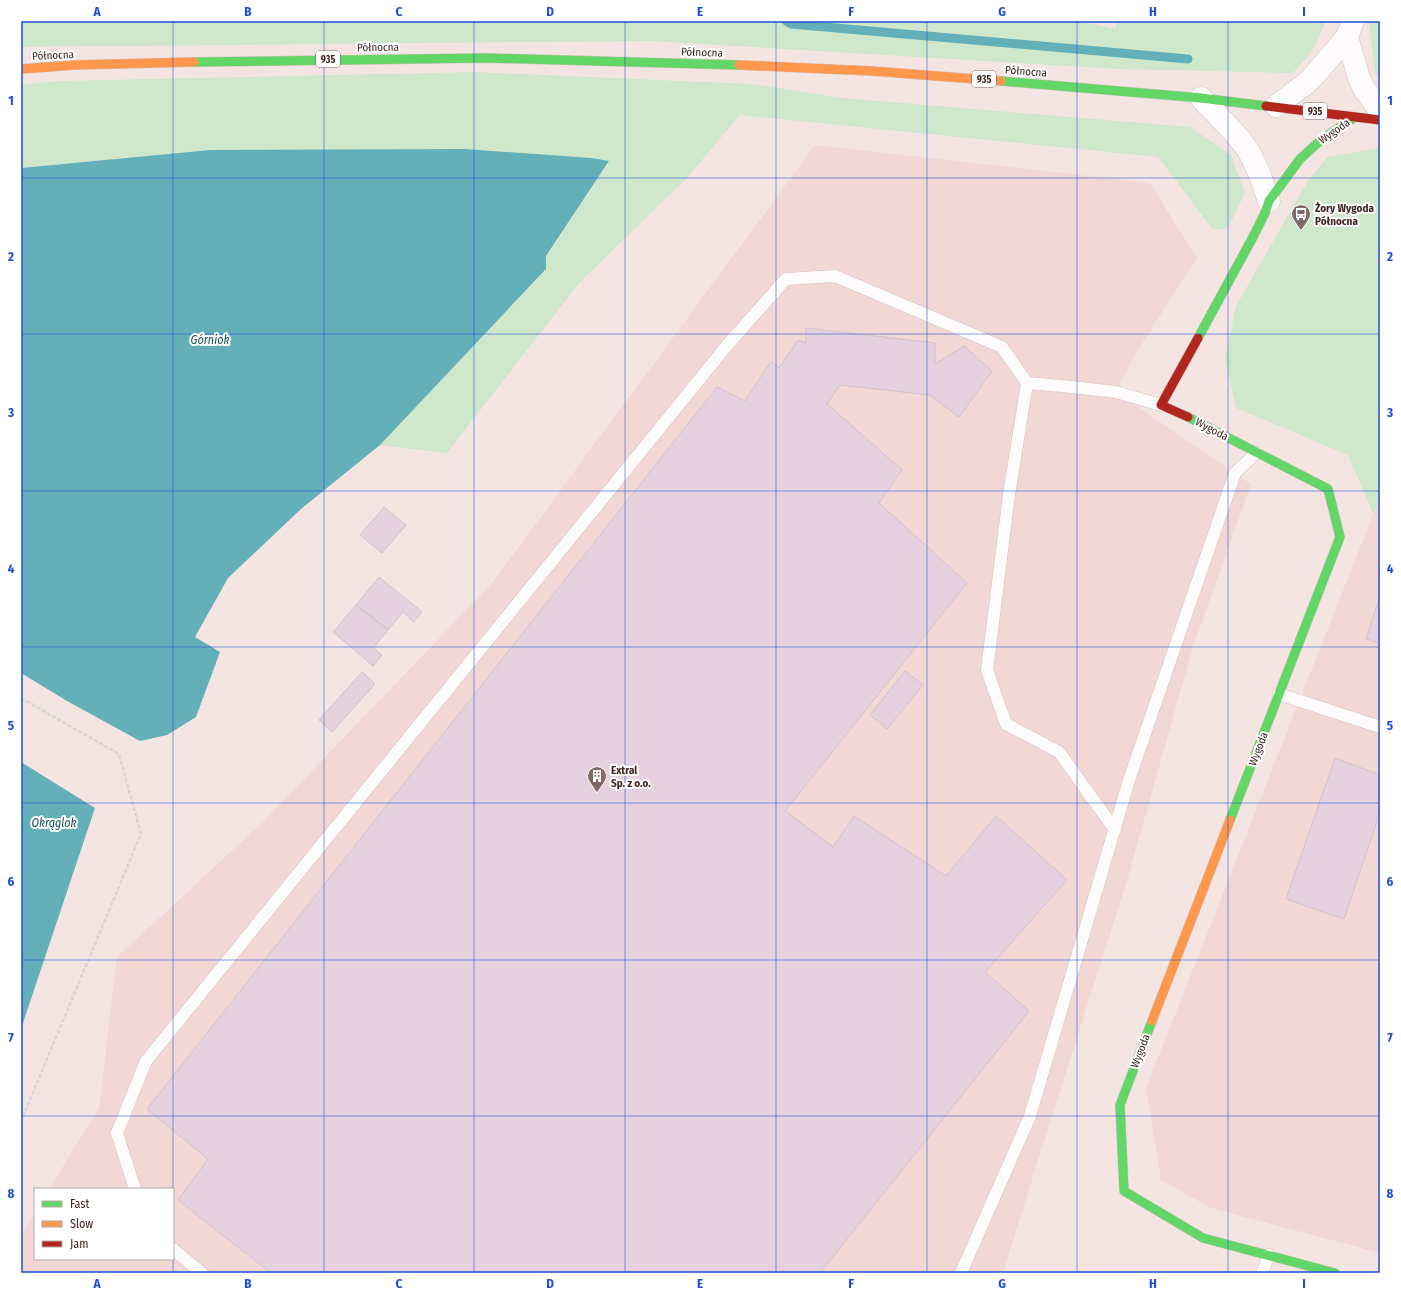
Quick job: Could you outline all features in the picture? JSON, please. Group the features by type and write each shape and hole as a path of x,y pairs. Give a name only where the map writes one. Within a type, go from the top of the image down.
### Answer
{"street":[{"path":"1276,106 1308,82 1318,72 1350,29"},
{"path":"1350,29 1359,78 1364,89 1380,111"},
{"name":"Północna","path":"21,69 74,65 259,60 486,58 872,71 1201,98 1276,106 1380,120"},
{"path":"1201,98 1240,140 1248,151 1258,171 1269,200"},
{"name":"Wygoda","path":"1335,1273 1203,1238 1124,1192 1120,1105 1340,537 1328,489 1256,453 1195,420 1161,405 1253,237 1265,213 1269,200 1300,159 1322,139 1355,116"}],"lane":[{"path":"135,1188 117,1133 146,1061 729,343 786,279 835,276 1002,347 1027,383 1010,495 987,670 1006,724 1058,752 1115,830"},
{"path":"1027,383 1116,392 1161,405"},
{"path":"961,1273 1030,1116 1129,780 1235,473 1256,453"},
{"path":"1279,694 1380,727"},
{"path":"174,1250 202,1273"},
{"path":"1262,1273 1269,1255"}],"path":[{"path":"21,698 119,754 141,834 21,1121"}],"shaded area":[{"path":"815,145 1150,183 1197,258 1136,353 1116,392 1251,484 1193,647 1126,884 1003,1273 21,1273 21,1236 34,1215 34,1260 174,1260 174,1188 50,1188 99,1108 117,957 262,823 492,583"},
{"path":"1380,497 1380,1253 1211,1208 1161,1180 1146,1088"}],"green space":[{"path":"21,21 1080,21 1115,29 1117,21 1326,21 1313,50 1293,73 1118,69 651,41 21,47"},
{"path":"1370,21 1380,21 1380,77 1375,72 1369,24"},
{"path":"476,72 753,84 842,98 1190,127 1231,155 1245,193 1228,228 1213,230 1158,157 740,115 685,180 580,282 447,453 380,445 546,270 546,257 609,162 592,158 465,149 210,150 21,168 21,85 58,81"},
{"path":"1380,148 1380,497 1373,514 1348,455 1236,408 1225,359 1236,306 1309,179 1328,157"}],"water":[{"name":"Górniok","path":"465,149 592,158 609,161 546,256 546,269 380,445 301,509 228,578 195,637 220,652 196,717 167,735 140,741 67,701 21,673 21,168 210,150"},
{"name":"Okrąglok","path":"21,762 95,808 21,1029"}],"building":[{"name":"Extral Sp. z o.o.","path":"806,328 935,343 935,364 964,346 992,371 959,417 930,395 840,385 827,404 902,470 879,503 967,583 785,811 833,847 854,816 946,876 996,816 1067,880 985,972 1029,1011 820,1273 271,1273 178,1200 208,1159 147,1109 717,387 745,401 771,361 779,368 798,340 806,343"},
{"path":"384,507 406,525 382,553 360,535"},
{"path":"379,577 422,612 414,622 403,612 388,630 356,605"},
{"path":"1380,596 1380,643 1366,639"},
{"path":"356,605 388,630 373,648 382,655 373,666 333,632"},
{"path":"905,671 923,685 887,729 870,715"},
{"path":"362,672 375,684 332,732 319,720"},
{"path":"1335,758 1380,775 1380,812 1344,919 1286,899"}],"waterway":[{"path":"786,21 791,24 1188,59"}],"traffic: fast":[{"path":"194,62 486,58 739,65"},
{"path":"1001,81 1201,98 1266,106"},
{"path":"1198,338 1253,237 1265,213 1269,201 1300,159 1322,139 1355,117"},
{"path":"1188,417 1328,489 1340,537 1230,820"},
{"path":"1152,1021 1120,1105 1124,1191 1203,1238 1335,1273"}],"traffic: slow":[{"path":"21,69 74,65 194,62"},
{"path":"739,65 872,71 1001,81"},
{"path":"1152,1021 1230,820"}],"traffic: jam":[{"path":"1266,106 1380,120"},
{"path":"1188,417 1161,405 1198,338"}],"place":[{"name":"Żory Wygoda Północna","path":"1301,231"},
{"name":"Extral Sp. z o.o.","path":"597,793"}]}
